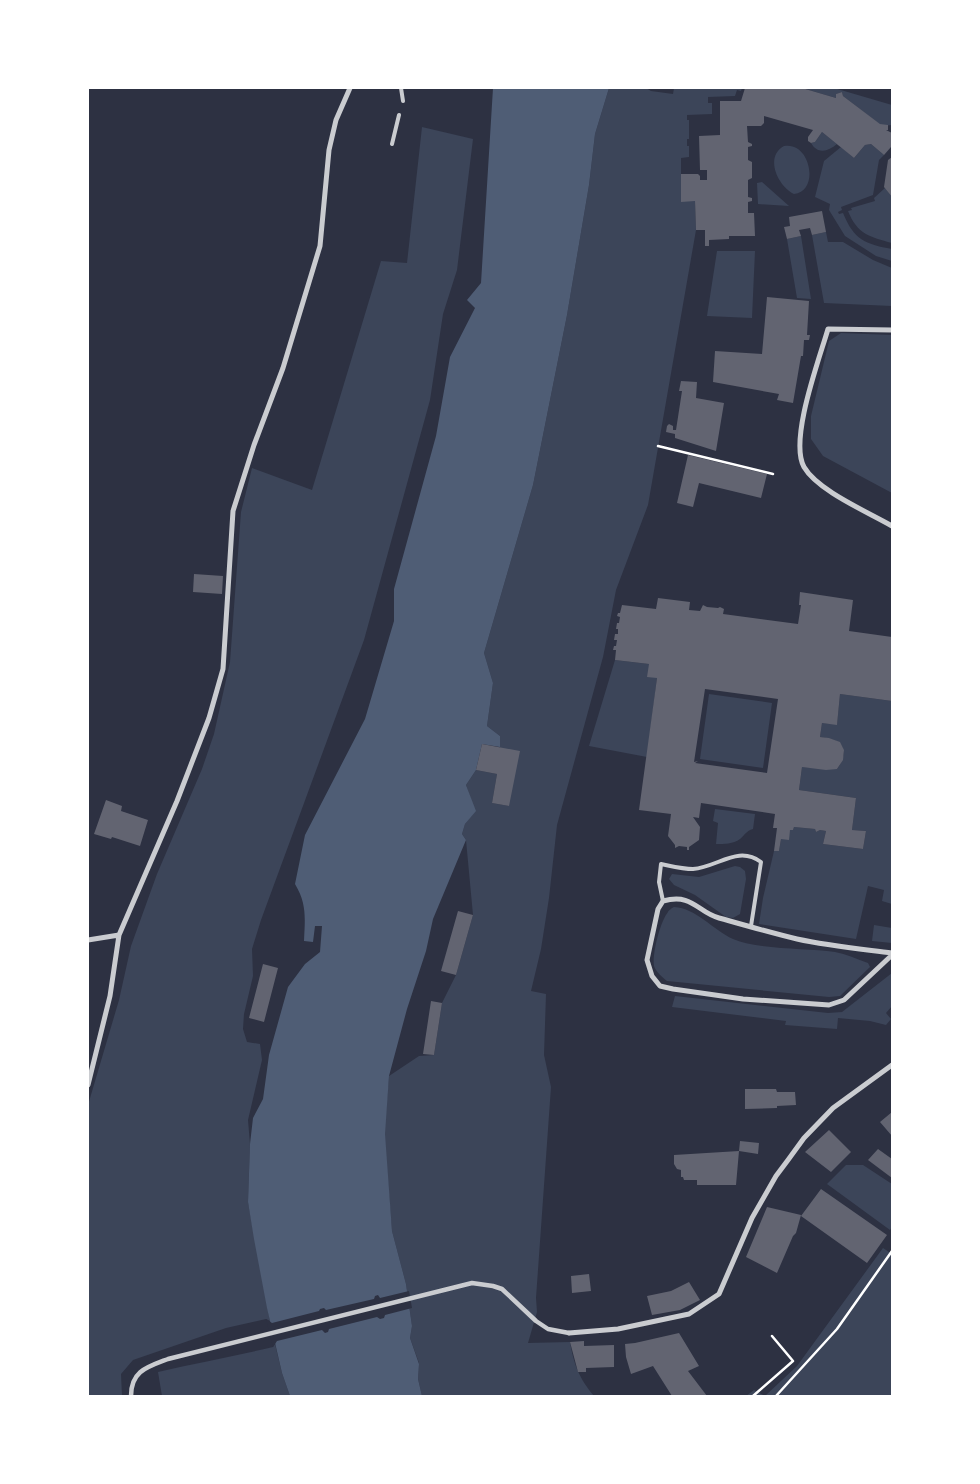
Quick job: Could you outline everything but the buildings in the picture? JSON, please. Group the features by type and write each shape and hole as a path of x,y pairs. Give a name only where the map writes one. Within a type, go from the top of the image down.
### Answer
{"street":[{"path":"88,1085 110,996 119,935 177,801 209,718 223,669 233,511 254,444 283,368 320,246 329,150 336,120 350,88"},
{"path":"892,330 828,329 802,419 799,444 803,466 813,478 831,492 892,526"},
{"path":"680,898 696,904 716,917 799,939 892,954 844,1000 829,1005 743,999 660,986 652,976 647,960 658,910 663,901 680,898"},
{"path":"88,940 119,935"},
{"path":"132,1396 131,1388 136,1375 147,1367 168,1359 472,1283 502,1289 536,1321 548,1329 569,1333 618,1329 690,1314 719,1294 752,1218 776,1176 804,1138 832,1108 892,1065"}],"lane":[{"path":"401,88 403,101"},
{"path":"392,144 399,115"},
{"path":"663,901 659,882 661,864 691,869 707,867 743,854 753,856 761,862 751,926"}],"path":[{"path":"658,446 773,474"},
{"path":"776,1396 837,1329 892,1251"},
{"path":"753,1396 793,1361 772,1336"}],"shaded area":[{"path":"493,88 609,88 595,134 589,185 567,315 533,485 484,653 493,683 487,726 500,736 500,747 482,744 476,770 466,785 476,811 465,824 462,834 466,840 433,919 426,951 407,1009 389,1076 385,1134 392,1231 406,1284 412,1326 410,1338 419,1364 418,1379 422,1396 290,1396 282,1373 267,1308 248,1202 253,1118 263,1099 269,1055 288,987 305,964 320,952 322,926 315,926 313,942 304,941 305,918 302,898 295,884 305,835 365,719 394,621 394,589 436,436 450,357 475,308 467,300 481,283"},
{"path":"609,88 646,88 651,91 673,94 674,88 742,88 741,91 737,90 735,96 708,97 708,103 712,103 712,114 687,115 687,120 689,120 687,146 689,146 689,157 681,158 681,201 695,201 696,230 648,505 616,590 603,657 557,825 549,898 541,949 531,991 546,994 544,1055 551,1087 536,1298 537,1312 528,1343 570,1342 578,1371 594,1396 422,1396 418,1379 419,1363 410,1338 412,1326 406,1284 392,1231 384,1134 389,1076 419,1056 434,1055 442,1003 456,975 473,915 466,840 462,834 465,824 475,811 466,785 476,770 497,774 492,803 509,806 500,736 487,726 493,683 484,653 533,485 567,315 589,185 595,134"},
{"path":"802,88 834,88 892,105 892,125 882,126 843,96 842,92 836,94 836,98"},
{"path":"422,127 473,139 457,270 443,314 430,400 364,640 252,949 253,976 244,1014 243,1029 247,1042 260,1044 262,1060 248,1120 250,1144 248,1202 270,1321 266,1319 226,1328 133,1360 121,1374 122,1396 88,1396 88,1105 119,1000 131,946 157,874 202,769 214,734 230,662 241,512 252,468 312,490 381,261 407,263"},
{"path":"822,132 837,144 823,151 813,147 811,143 815,142"},
{"path":"871,144 884,155 879,160 873,195 841,207 842,210 838,212 839,214 843,213 856,235 868,243 892,249 892,261 876,256 845,236 829,210 830,204 815,197 824,161 841,147 854,158 865,145"},
{"path":"784,146 793,147 801,151 809,167 807,185 802,191 794,194 783,185 774,164 778,151"},
{"path":"762,182 789,206 758,204 757,183"},
{"path":"885,188 892,197 892,243 877,239 860,230 848,211 852,210 851,208 875,201 874,198"},
{"path":"826,232 828,242 843,242 873,260 892,268 892,306 824,303 812,235"},
{"path":"801,236 811,299 797,298 787,239"},
{"path":"717,251 755,251 752,318 707,316"},
{"path":"841,333 892,335 892,493 823,456 811,439 811,416 829,341"},
{"path":"615,660 649,664 657,678 647,757 589,746"},
{"path":"709,694 772,703 763,768 700,759"},
{"path":"840,694 892,701 892,904 882,901 884,890 868,886 856,939 759,924 774,851 779,851 781,839 790,830 793,830 794,827 815,829 816,832 820,830 826,831 823,844 863,849 866,831 852,830 856,798 799,790 802,767 837,769 841,762 844,751 842,746 834,740 820,737 822,723 837,724"},
{"path":"715,809 755,814 753,829 734,842 716,844 718,823 713,821"},
{"path":"735,866 745,871 746,879 740,914 733,918 726,917 695,895 674,885 669,879 672,874 699,877"},
{"path":"674,907 690,911 726,935 744,943 769,947 835,952 868,963 870,967 840,996 829,997 667,981 654,966 654,954 662,923 668,911"},
{"path":"874,925 892,928 892,943 872,941"},
{"path":"892,973 892,1006 886,1013 891,1019 886,1025 870,1021 838,1018 837,1029 785,1025 786,1021 672,1007 675,996 828,1013 842,1012"},
{"path":"846,1165 863,1165 892,1184 892,1227 890,1230 827,1184"},
{"path":"883,1248 892,1254 892,1396 765,1396 797,1366"},
{"path":"275,1344 290,1396 162,1396 158,1372 273,1347"},
{"path":"754,1390 765,1396 746,1396"}],"pier":[{"path":"409,1291 412,1308 385,1315 384,1318 380,1319 377,1317 329,1329 325,1333 322,1330 277,1341 273,1347 266,1319 272,1323 324,1308 326,1310 374,1299 378,1295 380,1298"}]}
